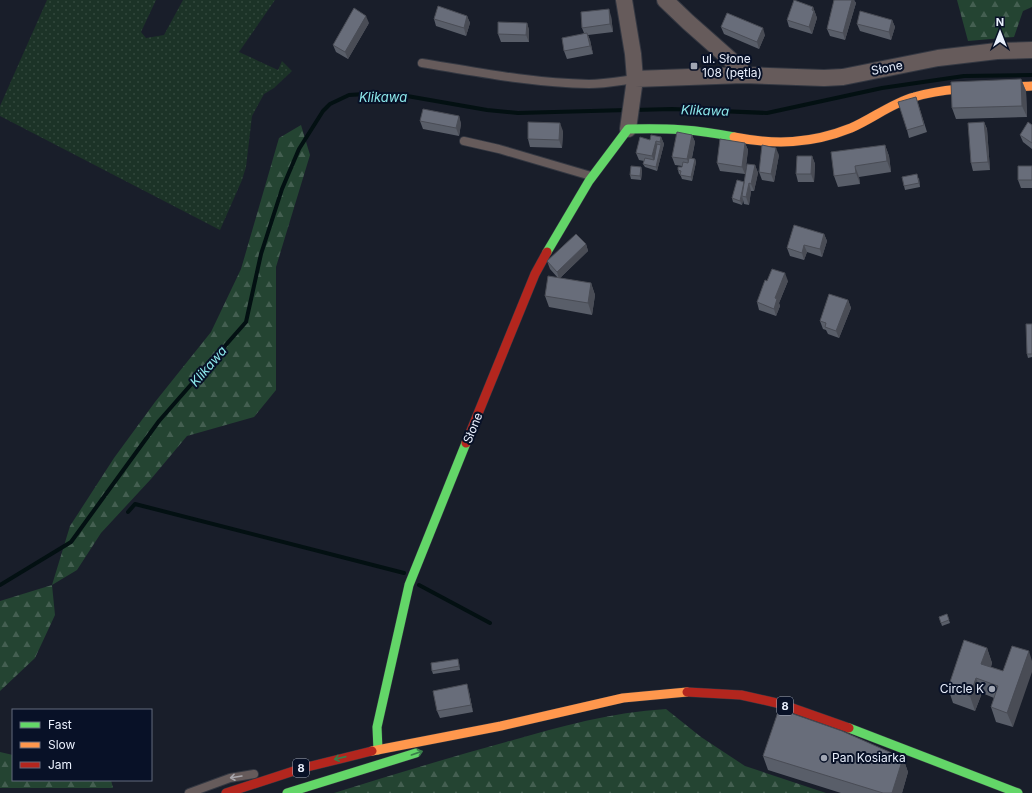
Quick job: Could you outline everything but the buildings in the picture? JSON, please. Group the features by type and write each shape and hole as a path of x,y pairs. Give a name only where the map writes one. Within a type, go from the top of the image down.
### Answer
{"main road":[{"path":"628,123 705,131 760,142 780,143 804,141 850,128 899,103 919,96 956,89 1032,86"},
{"name":"Słone","path":"380,766 377,727 409,585 534,276 556,235 628,123"},
{"name":"8","path":"226,793 275,776 378,750 501,726 623,698 685,692 741,695 760,698 830,721 1018,793"},
{"name":"8","path":"287,793 380,766 501,726"}],"street":[{"path":"624,0 633,54 634,87 628,123"},
{"path":"665,0 740,68 742,75"},
{"name":"Słone","path":"634,87 742,75 824,78 843,77 938,58 997,51 1032,50"}],"lane":[{"path":"422,63 499,75 566,83 634,87"},
{"path":"464,141 499,149 594,177"},
{"path":"189,793 230,778 252,774 275,776"}],"green space":[{"path":"47,0 156,0 141,32 146,38 164,35 183,0 275,0 239,52 278,70 282,61 292,71 274,88 264,94 252,116 246,167 242,180 220,230 0,116 0,106"},
{"path":"957,0 1032,0 1032,7 1023,11 1014,37 968,41"},
{"path":"301,125 310,155 276,267 276,390 254,417 187,436 151,479 101,533 77,570 52,585 70,526 114,458 155,402 211,332 241,269 279,138"},
{"path":"52,585 55,615 35,658 0,691 0,601"},
{"path":"666,709 701,737 745,766 826,793 334,793 441,760 565,726 625,713"},
{"path":"0,752 12,755 12,781 111,781 113,788 0,788"}],"waterway":[{"name":"Klikawa","path":"634,110 672,109 767,113 882,88 964,76 1032,75"},
{"name":"Klikawa","path":"0,585 71,542 159,421 246,322 261,254 282,189 299,149 323,111 330,104 349,95 365,94 407,96 487,110 518,113 627,110"},
{"path":"128,512 135,504 404,573"},
{"path":"419,585 490,623"}],"traffic: fast":[{"path":"547,252 589,181 628,129 681,130 706,132 734,137"},
{"path":"378,750 377,727 409,585 466,443"},
{"path":"849,728 1018,793"},
{"path":"287,793 416,753"}],"traffic: slow":[{"path":"734,137 749,140 778,142 807,140 851,128 898,103 928,93 957,89 1032,86"},
{"path":"372,751 501,726 623,698 687,692"}],"traffic: jam":[{"path":"466,443 535,274 547,252"},
{"path":"687,692 741,695 781,704 849,728"},
{"path":"226,793 303,768 372,751"}],"place":[{"name":"ul. Słone 108 (pętla)","path":"694,66"},
{"name":"Circle K","path":"992,689"},
{"name":"Pan Kosiarka","path":"824,758"}]}
